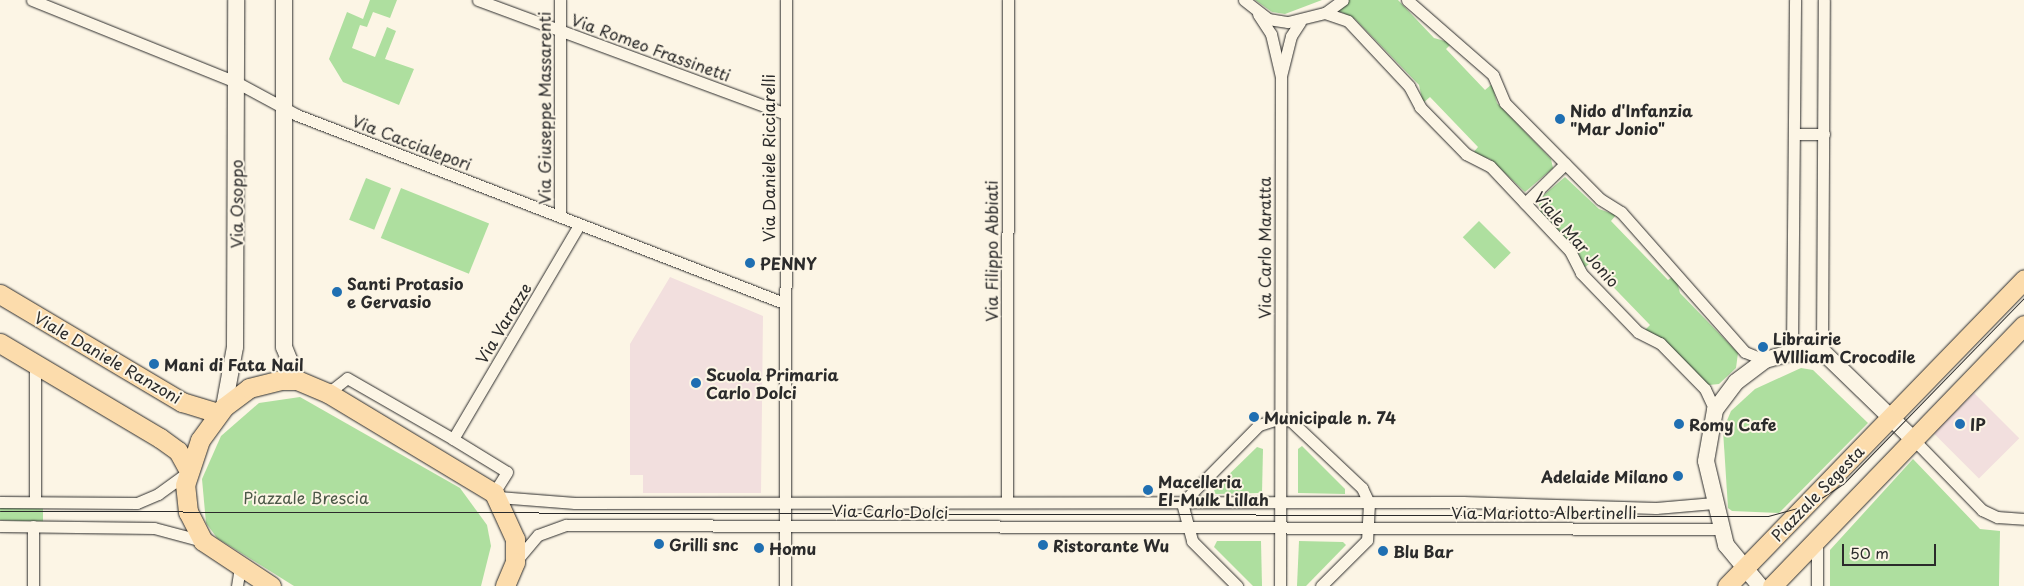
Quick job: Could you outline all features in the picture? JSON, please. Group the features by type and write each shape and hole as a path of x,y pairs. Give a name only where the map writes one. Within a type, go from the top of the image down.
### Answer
{"main road":[{"name":"Piazzale Segesta","path":"1727,586 2024,279"},
{"name":"Viale Daniele Ranzoni","path":"0,294 182,402 221,410"},
{"name":"Piazzale Segesta","path":"1772,586 2024,325"},
{"path":"0,343 160,438 178,452 187,471 186,503 203,541 239,577 270,586"},
{"path":"187,471 221,410 256,385 297,380 328,393 496,495 509,519 515,562 507,585"}],"street":[{"name":"Via Caccialepori","path":"32,0 236,82 284,108 579,225 784,303"},
{"name":"Via Osoppo","path":"221,410 235,354 236,0"},
{"path":"284,0 284,347 297,380"},
{"name":"Via Romeo Frassinetti","path":"478,0 784,113"},
{"name":"Via Giuseppe Massarenti","path":"560,0 560,216"},
{"name":"Via Daniele Ricciarelli","path":"785,586 784,113 786,0"},
{"name":"Via Filippo Abbiati","path":"1007,502 1008,0"},
{"name":"Via Carlo Maratta","path":"1244,0 1258,14 1271,34 1281,77 1280,586"},
{"path":"1258,14 1300,22 1325,13 1343,0"},
{"path":"1407,0 1493,75 1505,102 1565,164 1635,226 1746,352 1765,360"},
{"path":"1792,349 1796,134 1795,0"},
{"path":"1822,351 1824,0"},
{"name":"Viale Mar Jonio","path":"1325,13 1348,21 1409,86 1420,107 1466,154 1490,166 1570,251 1581,273 1638,332 1660,343 1705,389 1715,410"},
{"name":"Via Carlo Maratta","path":"1281,77 1291,36 1300,22"},
{"path":"1796,134 1824,134"},
{"path":"1525,204 1565,164"},
{"name":"Via Varazze","path":"453,439 579,225"},
{"path":"1760,586 1744,568 1719,529 1706,461 1715,410 1736,382 1765,360 1792,349 1822,351 1914,440 1982,510 2006,519 2024,519"},
{"path":"35,364 36,502"},
{"path":"328,393 347,378 453,439 507,472 496,495"},
{"path":"1237,586 1199,550 1187,529 1182,503 1259,425 1280,418 1303,428 1362,488 1369,503 1369,531 1364,544 1321,586"},
{"path":"0,502 144,501 187,471"},
{"name":"Via Carlo Dolci","path":"496,495 537,503 1280,503"},
{"name":"Via Mariotto Albertinelli","path":"1280,503 1656,508 1714,503"},
{"name":"Via Carlo Dolci","path":"515,562 538,535 556,526 785,525 1280,530"},
{"path":"0,526 154,528 203,541"},
{"path":"33,526 34,586"},
{"name":"Via Mariotto Albertinelli","path":"1280,530 1719,529"},
{"name":"Piazzale Segesta","path":"1817,539 1817,586"}],"shaded area":[{"name":"Scuola Primaria Carlo Dolci","path":"670,277 763,316 761,493 643,493 643,475 630,475 630,344"},
{"path":"1974,393 2019,438 1979,479 1934,433"}],"green space":[{"path":"370,0 397,0 390,18 373,12 367,27 360,25 352,48 375,57 387,27 396,31 385,59 414,69 399,105 343,82 329,59 347,12 363,19"},
{"path":"1255,0 1322,0 1285,14 1272,12"},
{"path":"1348,0 1398,0 1434,38 1452,43 1446,49 1485,90 1492,84 1497,103 1551,159 1553,168 1525,192 1490,159 1472,154 1478,147 1430,97 1423,103 1419,85 1355,19 1335,9"},
{"path":"1565,177 1599,209 1616,215 1611,221 1668,280 1675,275 1680,293 1738,353 1736,368 1719,384 1709,385 1643,332 1650,325 1590,263 1583,269 1578,251 1539,211 1539,199"},
{"path":"366,178 391,188 374,230 349,220"},
{"path":"401,188 489,224 469,274 381,238"},
{"path":"1479,221 1511,253 1495,269 1463,237"},
{"path":"1801,368 1813,370 1868,423 1779,513 1732,511 1728,508 1723,430 1731,411 1755,389"},
{"name":"Piazzale Brescia","path":"300,397 460,488 487,525 491,546 481,586 294,586 217,538 206,523 202,479 221,436 259,403"},
{"path":"1302,446 1345,489 1345,494 1298,493 1298,449"},
{"path":"1257,447 1263,449 1262,493 1215,494 1214,489"},
{"path":"1913,459 1980,529 2000,531 1999,586 1830,586 1830,550"},
{"path":"43,507 43,522 0,520 0,508"},
{"path":"1217,541 1261,541 1262,586 1253,586 1214,547"},
{"path":"1299,541 1343,542 1346,545 1306,586 1297,586"}],"tram line":[{"path":"0,511 1768,516 1812,504 1843,484 2024,298"}],"place":[{"name":"Nido d'Infanzia \"Mar Jonio\"","path":"1560,119"},
{"name":"PENNY","path":"750,263"},
{"name":"Santi Protasio e Gervasio","path":"337,292"},
{"name":"Librairie WIlliam Crocodile","path":"1763,347"},
{"name":"Mani di Fata Nail","path":"154,364"},
{"name":"Scuola Primaria Carlo Dolci","path":"696,383"},
{"name":"Municipale n. 74","path":"1254,417"},
{"name":"Romy Cafe","path":"1679,424"},
{"name":"IP","path":"1960,424"},
{"name":"Adelaide Milano","path":"1678,476"},
{"name":"Macelleria El-Mulk Lillah","path":"1148,490"},
{"name":"Grilli snc","path":"659,544"},
{"name":"Ristorante Wu","path":"1043,545"},
{"name":"Homu","path":"759,548"},
{"name":"Blu Bar","path":"1383,551"}]}
